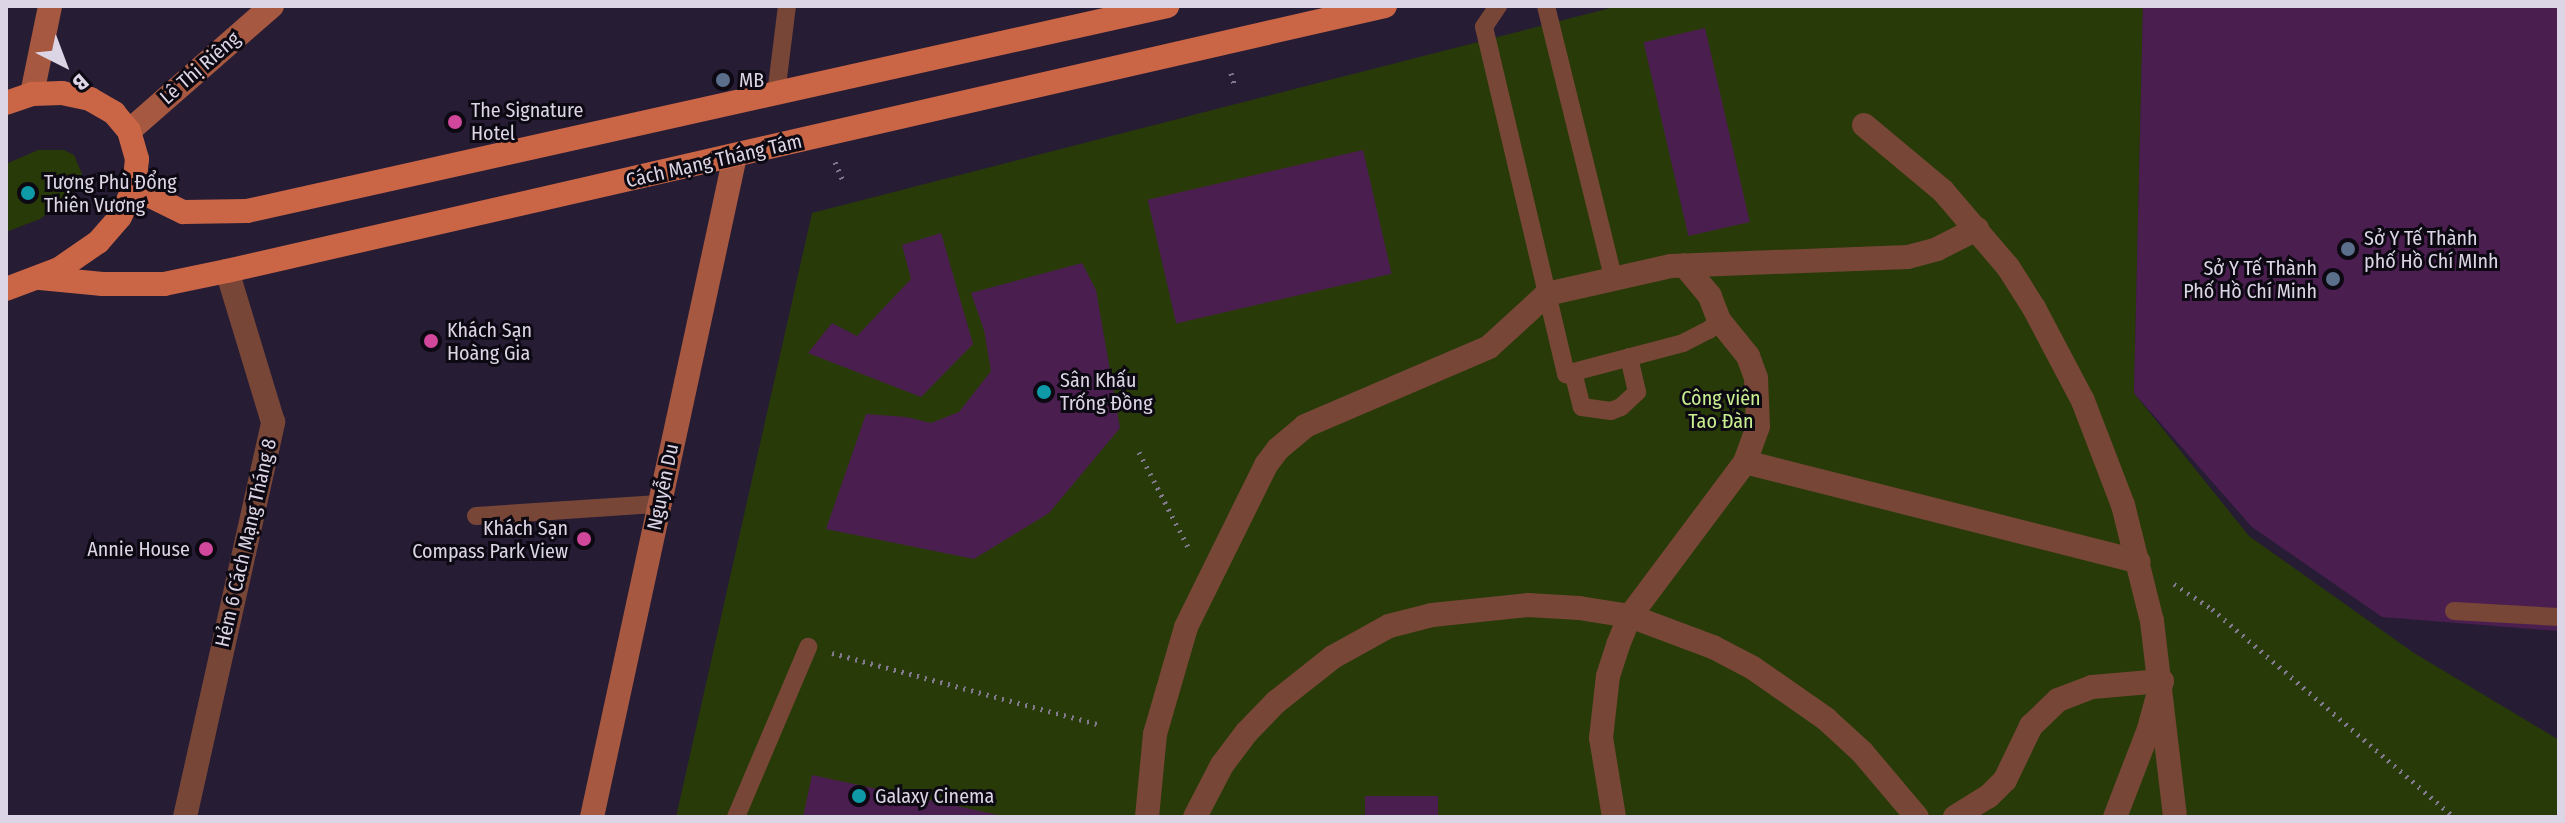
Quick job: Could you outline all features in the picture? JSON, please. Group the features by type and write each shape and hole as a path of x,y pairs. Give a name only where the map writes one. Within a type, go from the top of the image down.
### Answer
{"main road":[{"path":"134,188 183,212 247,211 1167,6"},
{"name":"Cách Mạng Tháng Tám","path":"40,278 103,284 164,284 1385,6"},
{"path":"6,103 32,94 62,93 90,99 114,113 129,131 137,159 134,188 120,217 98,242 40,278 6,289"}],"street":[{"path":"32,94 50,6"},
{"name":"Lê Thị Riêng","path":"129,131 272,6"},
{"path":"1864,125 1924,174 1977,229 2034,308 2083,401 2123,505 2139,562 2162,681 2175,817"},
{"name":"Nguyễn Du","path":"592,817 735,156"},
{"path":"1147,817 1155,734 1168,679 1186,627 1266,465 1291,437 1319,418 1489,347 1547,294 1613,277 1684,265 1908,257 1937,249 1977,229"},
{"path":"1614,817 1604,771 1603,706 1608,676 1630,616 1745,462 1758,426 1756,378 1736,336 1719,320 1710,296 1684,265"},
{"name":"Hẻm 6 Cách Mạng Tháng 8","path":"185,817 273,422 227,271"},
{"path":"1745,462 2139,562"},
{"path":"1195,817 1222,765 1276,702 1333,657 1389,626 1447,612 1528,605 1579,608 1630,616 1713,647 1790,692 1862,752 1917,817"},
{"path":"1955,817 1989,796 2005,780 2031,726 2058,700 2092,687 2162,681"},
{"path":"2115,817 2149,729 2162,681"}],"lane":[{"path":"776,94 787,6"},
{"path":"1498,6 1484,27 1566,374 1697,337 1719,320"},
{"path":"1546,6 1613,277"},
{"path":"1573,372 1582,407 1611,411 1637,392 1629,357"},
{"path":"476,516 659,504"},
{"path":"2454,611 2559,617"},
{"path":"736,817 808,647"}],"path":[{"path":"1139,452 1208,583"},
{"path":"2139,562 2212,609 2454,817"},
{"path":"808,647 1100,725"}],"green space":[{"name":"Công viên Tao Đàn","path":"1618,6 2143,6 2134,393 2249,536 2414,653 2559,740 2559,817 676,817 812,213"},
{"path":"38,150 64,150 74,155 82,174 79,185 68,199 40,219 6,232 6,164"}],"building":[{"name":"Sở Y Tế Thành phố Hồ Chí MInh","path":"2143,6 2559,6 2559,631 2382,617 2252,527 2134,393"},
{"path":"1705,28 1750,222 1688,236 1644,42"},
{"path":"1363,150 1392,274 1176,323 1148,200"},
{"path":"941,233 973,344 921,397 808,353 832,323 857,336 911,279 902,245"},
{"name":"Sân Khấu Trống Đồng","path":"1082,263 1096,290 1120,428 1049,513 974,559 826,529 866,414 906,417 931,423 959,412 991,371 984,330 971,293"},
{"name":"Galaxy Cinema","path":"812,775 1003,816 1003,817 803,817"},
{"path":"1365,796 1438,796 1438,817 1365,817"}],"place":[{"name":"MB","path":"723,80"},
{"name":"The Signature Hotel","path":"455,122"},
{"name":"Tượng Phù Đổng Thiên Vương","path":"28,193"},
{"name":"Sở Y Tế Thành phố Hồ Chí MInh","path":"2348,249"},
{"name":"Sở Y Tế Thành Phố Hồ Chí Minh","path":"2333,279"},
{"name":"Khách Sạn Hoàng Gia","path":"431,341"},
{"name":"Sân Khấu Trống Đồng","path":"1044,392"},
{"name":"Khách Sạn Compass Park View","path":"584,539"},
{"name":"Annie House","path":"206,549"},
{"name":"Galaxy Cinema","path":"859,796"}]}
